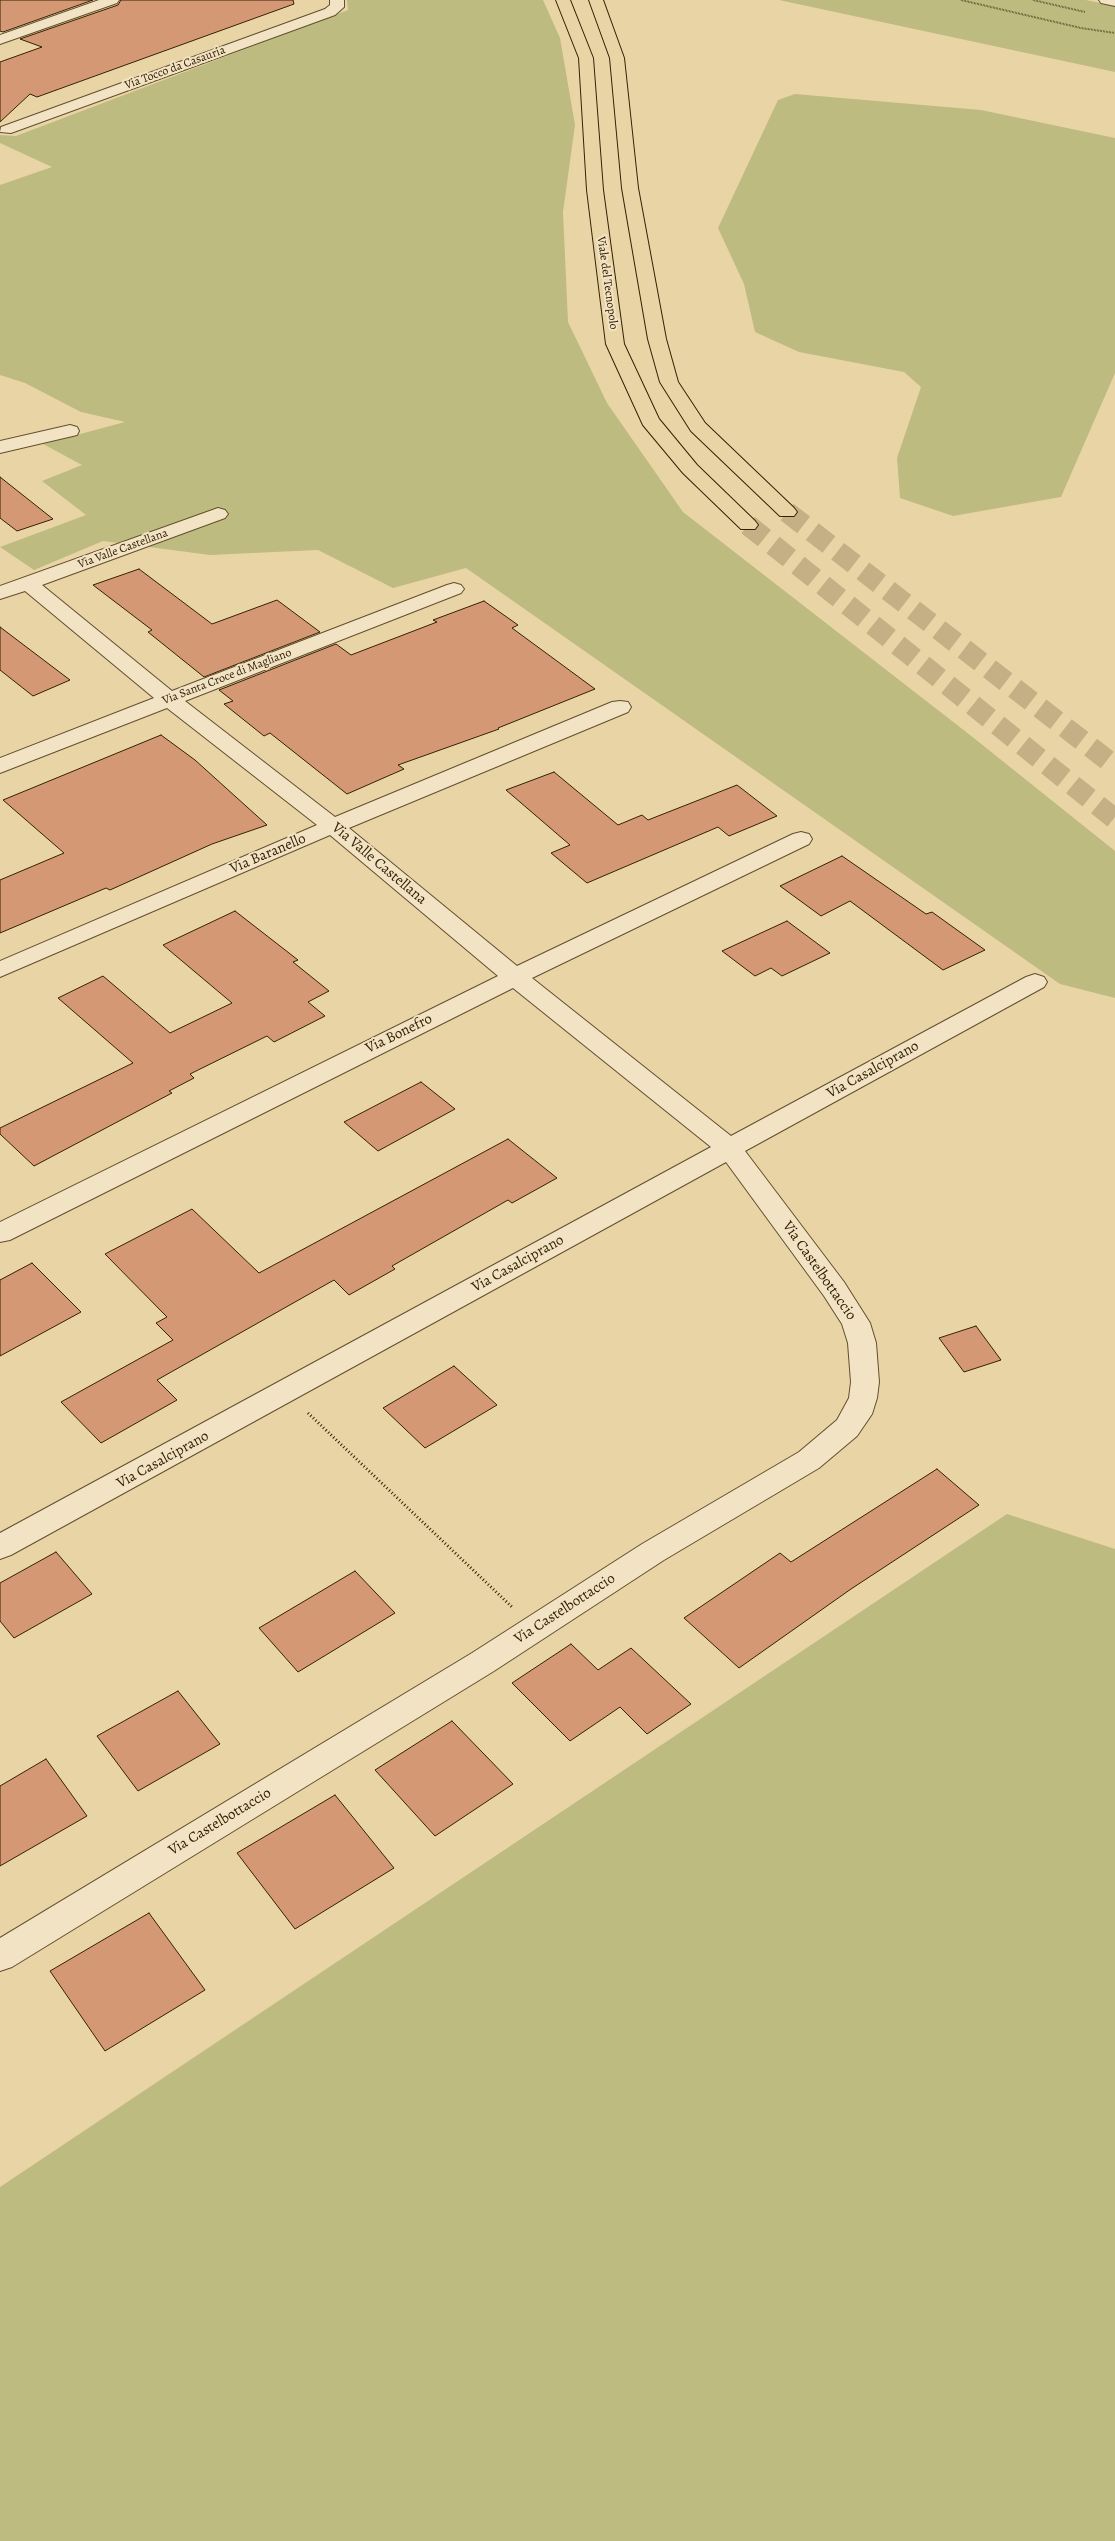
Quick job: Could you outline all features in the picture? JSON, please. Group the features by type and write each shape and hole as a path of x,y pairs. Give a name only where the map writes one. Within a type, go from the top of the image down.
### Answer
{"highway":[{"name":"Viale del Tecnopolo","path":"562,0 586,58 595,190 615,344 650,421 690,469 748,525"},
{"path":"596,0 618,58 630,188 657,339 670,382 698,427 787,512"}],"street":[{"path":"0,40 112,0"},
{"name":"Via Tocco da Casauria","path":"6,130 330,12 337,7 337,0"},
{"path":"1106,0 1115,2"},
{"path":"0,447 70,431"},
{"name":"Via Valle Castellana","path":"0,593 218,514"},
{"name":"Via Valle Castellana","path":"28,583 168,699 333,826 514,976 730,1148"},
{"name":"Via Santa Croce di Magliano","path":"0,766 454,589"},
{"name":"Via Baranello","path":"0,970 333,826 620,707"},
{"name":"Via Bonefro","path":"0,1233 514,976 801,840"},
{"name":"Via Casalciprano","path":"0,1547 1035,982"},
{"name":"Via Castelbottaccio","path":"0,1956 535,1629 653,1552 809,1460 847,1428 857,1414 863,1398 865,1365 856,1324 834,1288 730,1148"}],"path":[{"path":"961,0 1081,28 1115,33"},
{"path":"1033,0 1088,13"},
{"path":"286,1392 535,1629"}],"shaded area":[{"path":"347,0 543,0 560,38 575,125 563,212 568,322 607,403 683,512 970,735 1115,851 1115,998 1060,984 466,568 393,588 318,550 210,555 103,541 34,570 0,547 86,515 42,481 82,465 43,444 125,422 81,412 25,383 0,375 0,185 52,167 0,143 0,135 16,136 348,10"},
{"path":"779,0 1086,0 1115,6 1115,72"},
{"path":"795,94 981,110 1115,138 1115,373 1061,497 953,516 900,498 897,458 921,387 904,372 799,352 755,332 744,284 718,228 778,100"},
{"path":"1007,1514 1115,1549 1115,2541 0,2541 0,2187"}],"building":[{"path":"0,0 93,0 3,32 0,31"},
{"path":"121,0 293,0 294,4 37,97 30,94 0,122 0,62 42,47 20,39 118,5"},
{"path":"0,477 53,519 17,531 0,518"},
{"path":"139,569 212,624 277,600 320,632 204,677 148,632 152,630 93,585"},
{"path":"484,601 518,625 512,628 595,689 499,729 398,765 404,769 347,794 270,733 264,736 224,704 233,701 219,690 336,644 351,655 437,622 433,620"},
{"path":"0,627 70,680 33,696 0,670"},
{"path":"161,735 195,760 267,825 212,844 110,890 106,888 0,933 0,880 64,853 3,800"},
{"path":"554,772 618,825 642,815 648,820 737,785 777,816 729,836 718,827 587,883 551,853 570,845 506,790"},
{"path":"842,856 926,914 932,912 985,950 943,970 850,901 821,916 780,886"},
{"path":"235,911 298,960 293,962 329,991 308,1002 325,1016 274,1042 267,1036 190,1074 194,1078 169,1091 172,1093 34,1166 0,1134 0,1128 133,1063 58,998 103,976 170,1033 232,1003 163,945"},
{"path":"787,921 830,953 782,976 771,968 755,976 722,951"},
{"path":"421,1082 455,1109 378,1151 344,1122"},
{"path":"508,1139 557,1178 512,1203 508,1200 392,1266 395,1269 349,1295 334,1280 157,1380 177,1400 101,1443 61,1402 173,1340 156,1323 167,1317 105,1254 192,1209 259,1273"},
{"path":"32,1263 81,1312 0,1356 0,1280"},
{"path":"976,1326 1001,1360 964,1372 939,1338"},
{"path":"454,1366 497,1405 425,1448 383,1408"},
{"path":"937,1469 979,1505 851,1589 739,1668 684,1618 780,1553 791,1562"},
{"path":"56,1552 92,1594 14,1638 0,1621 0,1583"},
{"path":"355,1571 395,1613 298,1672 259,1628"},
{"path":"571,1644 598,1670 631,1648 691,1704 647,1734 620,1707 570,1741 512,1683"},
{"path":"178,1691 220,1744 138,1791 97,1736"},
{"path":"452,1721 513,1784 435,1836 375,1770"},
{"path":"46,1759 87,1816 0,1866 0,1786"},
{"path":"335,1795 394,1868 295,1929 237,1853"},
{"path":"149,1913 205,1990 105,2051 50,1971"}],"tunnel":[{"path":"787,512 1115,766"},
{"path":"748,525 1115,819"}]}
